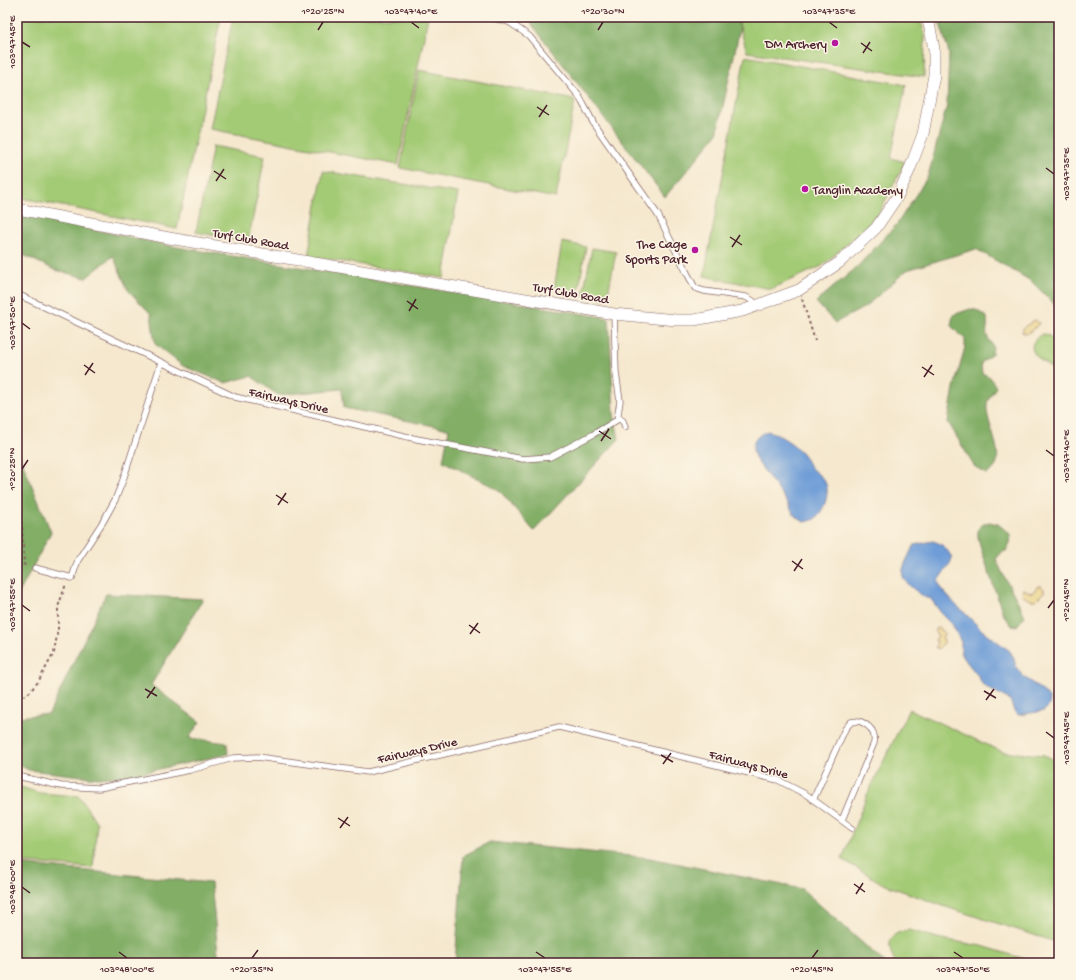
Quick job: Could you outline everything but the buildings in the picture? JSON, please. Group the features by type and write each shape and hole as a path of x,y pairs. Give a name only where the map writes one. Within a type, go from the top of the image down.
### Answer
{"street":[{"name":"Turf Club Road","path":"17,210 30,211 176,239 614,314 676,320 694,320 742,311 800,290 840,262 876,228 897,196 923,134 934,75 934,49 927,17"}],"lane":[{"path":"490,17 508,22 529,36 579,96 594,124 658,215 695,288 704,291 746,297 753,301 754,306"},
{"name":"Fairways Drive","path":"17,294 218,390 242,399 417,439 523,460 550,457 592,435 617,420 618,417"},
{"path":"614,314 616,373 620,401 618,417 625,427"},
{"path":"35,568 72,578 78,560 115,500 162,363"},
{"path":"813,800 842,734 851,722 859,721 864,723 872,730 875,739 842,820"},
{"name":"Fairways Drive","path":"17,776 61,786 99,788 190,770 234,758 257,757 368,772 559,727 778,780 798,790 852,828"}],"path":[{"path":"800,290 815,341"},
{"path":"17,504 22,526 24,564 17,562"},
{"path":"17,698 27,695 38,682 54,653 58,629 58,607 68,577"}],"green space":[{"path":"17,17 221,17 177,229 17,197"},
{"path":"233,17 428,17 398,165 210,129"},
{"path":"514,17 736,17 740,28 717,134 665,197 530,22"},
{"name":"DM Archery","path":"737,17 919,17 925,34 924,77 747,52"},
{"path":"938,17 1059,17 1059,309 1031,281 976,249 907,270 865,307 835,323 816,302 858,266 897,224 928,176 947,105 949,53"},
{"name":"Tanglin Academy","path":"745,56 906,85 891,158 905,162 877,217 822,266 771,289 704,276"},
{"path":"419,70 575,100 556,198 400,168"},
{"path":"213,146 265,156 248,242 196,232"},
{"path":"323,171 458,193 444,278 308,256"},
{"path":"17,213 171,246 609,318 614,414 619,439 534,531 499,490 443,461 449,429 344,408 342,389 278,395 251,376 225,383 183,366 155,344 151,314 128,290 113,256 86,278 55,270 17,252"},
{"path":"562,242 586,247 578,293 554,289"},
{"path":"592,248 616,252 607,299 583,295"},
{"path":"970,309 976,310 987,317 987,334 993,346 992,354 981,363 982,373 990,377 996,387 987,402 987,412 996,443 997,462 994,469 986,474 974,466 948,422 954,388 965,347 965,339 951,326 953,315"},
{"path":"1045,334 1059,344 1059,384 1053,380 1056,371 1038,358 1033,349 1032,345 1038,336"},
{"path":"17,449 51,532 17,597"},
{"path":"989,522 998,524 1011,535 1010,543 1006,551 1002,552 996,559 1025,616 1017,626 1011,625 1003,614 980,546 978,538 979,528"},
{"path":"106,594 203,599 151,685 200,722 189,738 227,743 228,754 132,775 98,778 29,770 17,764 17,717 49,714"},
{"path":"909,709 1003,752 1044,755 1059,762 1059,943 946,907 883,884 842,859 867,795"},
{"path":"17,786 40,793 79,796 97,823 93,868 17,862"},
{"path":"490,842 650,858 802,889 885,963 455,963 463,856"},
{"path":"17,864 211,883 219,963 17,963"},
{"path":"910,930 941,939 982,946 1038,963 896,963 890,951 891,940 897,933"}],"sand":[{"path":"1035,320 1039,323 1037,326 1027,334 1022,332 1024,327"},
{"path":"1038,586 1041,586 1044,589 1044,592 1036,600 1028,599 1022,593 1023,589 1032,593"},
{"path":"937,628 942,630 945,634 942,638 944,643 938,649 935,647 937,643 935,640 938,636 935,632"}],"water":[{"path":"769,431 795,446 814,471 825,482 827,492 825,503 820,513 813,520 804,522 794,515 787,502 757,461 753,451 754,442 759,435"},
{"path":"933,541 944,547 952,558 950,564 938,581 941,589 983,631 1010,651 1016,667 1023,676 1045,693 1050,700 1049,706 1044,711 1018,715 1014,711 1010,700 983,685 961,653 961,642 952,624 930,598 926,598 916,591 905,580 903,570 914,545"}],"place":[{"name":"DM Archery","path":"835,43"},
{"name":"Tanglin Academy","path":"805,189"},
{"name":"The Cage Sports Park","path":"695,250"}]}
